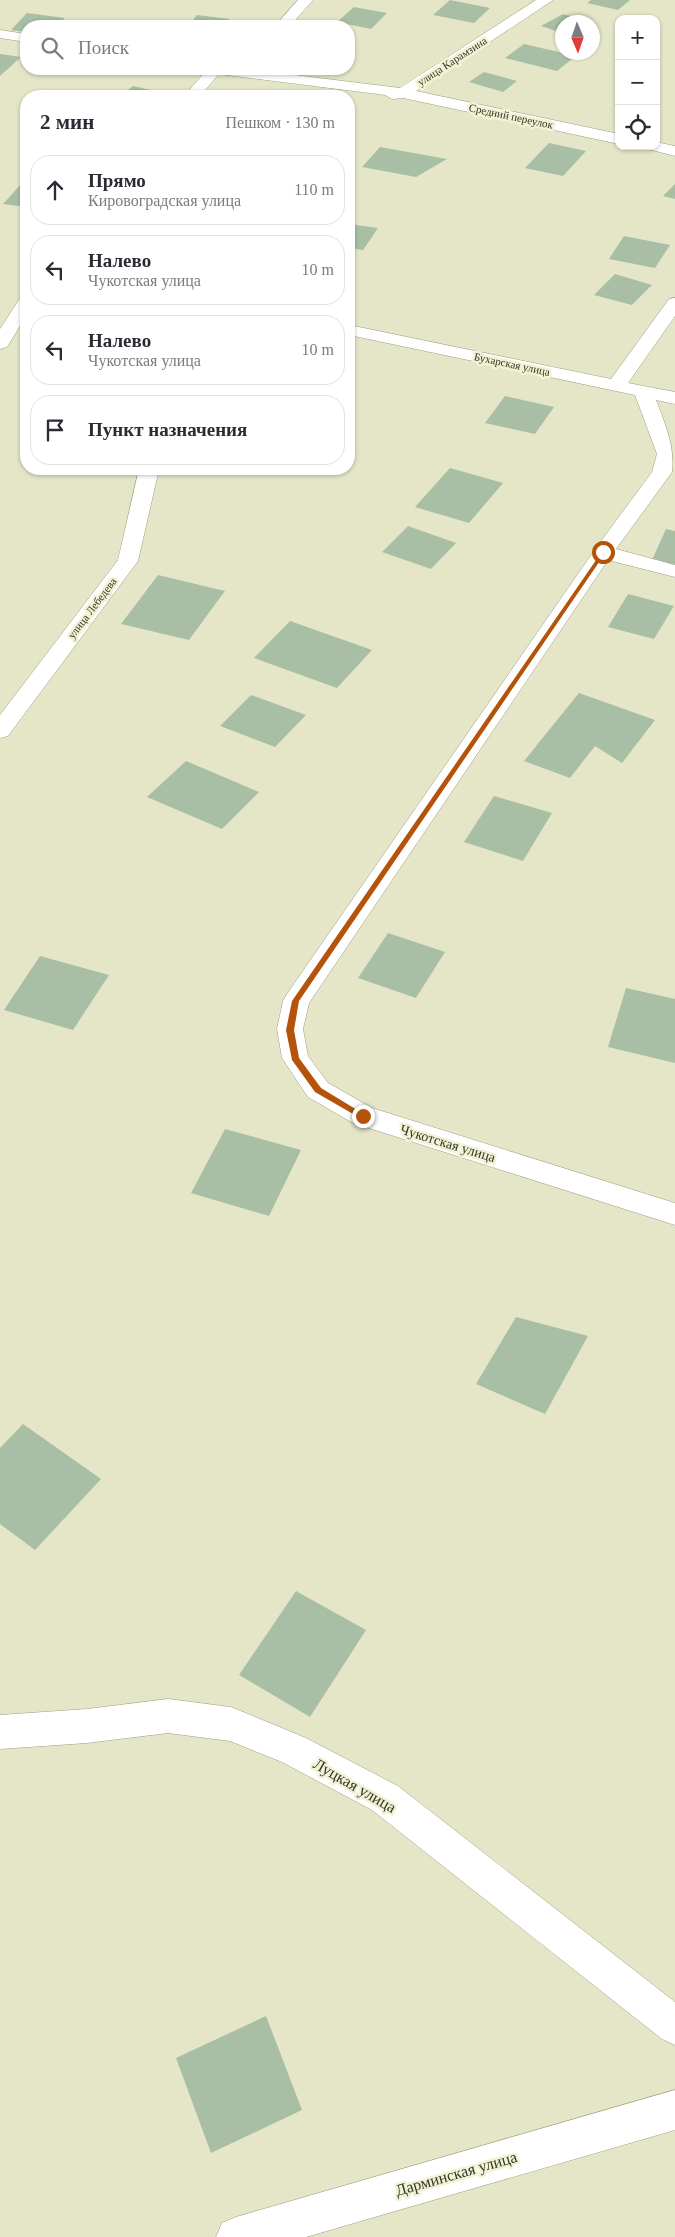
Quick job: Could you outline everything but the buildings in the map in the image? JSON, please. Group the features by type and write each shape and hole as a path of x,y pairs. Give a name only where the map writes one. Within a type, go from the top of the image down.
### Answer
{"street":[{"path":"288,20 306,0"},
{"name":"улица Карамзина","path":"355,97 403,93 546,0"},
{"path":"0,34 20,37"},
{"path":"197,90 209,75"},
{"path":"261,75 403,93"},
{"name":"Средний переулок","path":"403,93 615,138"},
{"path":"660,147 675,151"},
{"path":"616,386 675,303"},
{"path":"0,343 20,311"},
{"name":"Бухарская улица","path":"355,331 675,398"},
{"path":"644,391 667,454 662,472 603,552 675,571"},
{"name":"улица Лебедева","path":"0,731 128,560 148,475"},
{"name":"Чукотская улица","path":"603,552 296,1001 290,1030 295,1058 318,1090 363,1116 675,1214"},
{"name":"Луцкая улица","path":"0,1732 87,1726 168,1716 231,1724 294,1750 385,1798 675,2026"},
{"name":"Дарминская улица","path":"236,2237 675,2110"}],"route":[{"path":"363,1116 318,1090 295,1058 290,1030 296,1001 603,552"}]}
